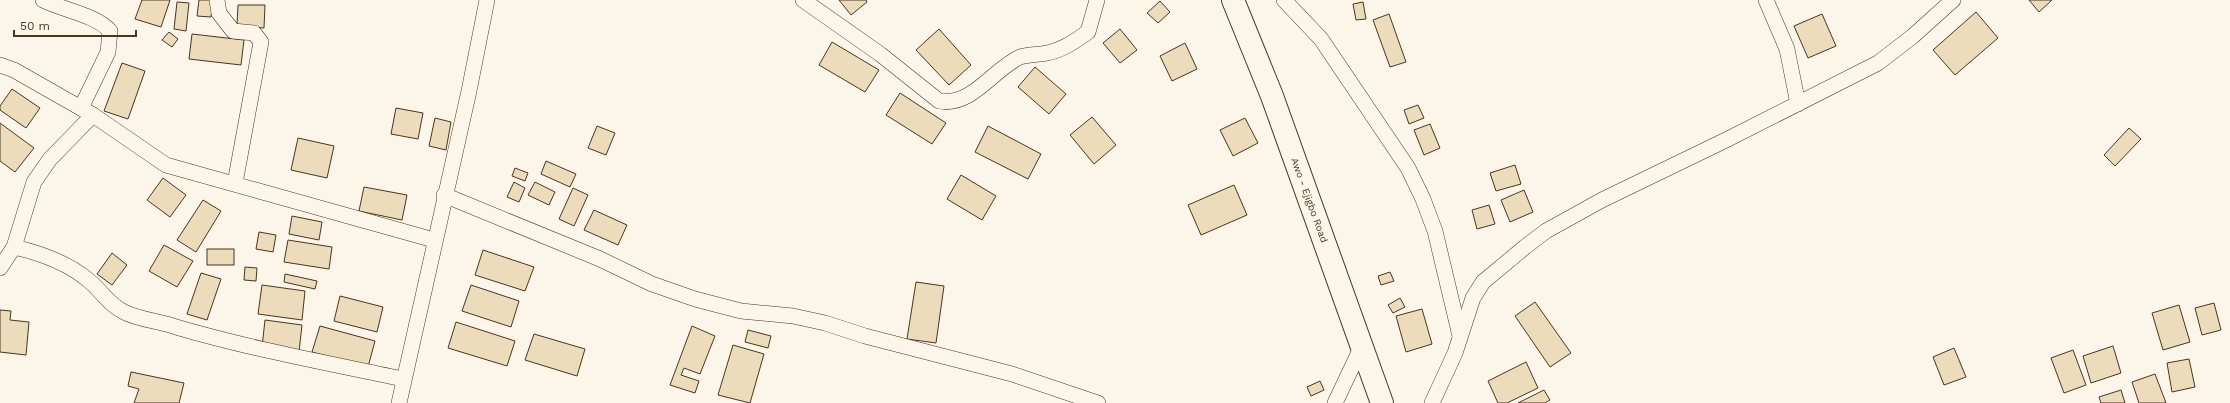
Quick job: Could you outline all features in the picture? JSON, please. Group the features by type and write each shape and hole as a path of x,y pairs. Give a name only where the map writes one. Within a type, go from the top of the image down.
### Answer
{"main road":[{"name":"Awo - Ejigbo Road","path":"1233,0 1272,96 1382,403"}],"street":[{"path":"0,268 14,247 34,182 70,136 87,111 108,52 110,31 103,23 57,7 43,0"},
{"path":"217,0 219,13 233,31 254,33 261,42 235,183"},
{"path":"399,403 444,195 469,91 487,0"},
{"path":"803,0 880,54 939,102 948,103 964,98 1001,68 1021,57 1049,53 1066,47 1088,32 1097,0"},
{"path":"1284,0 1321,39 1408,168 1423,199 1435,231 1460,336"},
{"path":"1766,0 1787,49 1798,104"},
{"path":"1432,403 1446,374 1473,298 1483,282 1546,231 1602,200 1878,63 1914,36 1953,0"},
{"path":"0,65 14,70 87,111 166,165 235,183 434,240"},
{"path":"444,195 600,259 652,284 695,299 741,310 793,316 826,323 865,336 1012,374 1098,403"},
{"path":"14,247 46,256 70,268 88,280 115,306 124,312 140,318 161,322 227,342 403,379"},
{"path":"1335,403 1362,346"}],"building":[{"path":"142,0 170,0 161,27 135,19"},
{"path":"199,0 213,0 211,17 197,16"},
{"path":"839,0 866,0 867,2 851,15"},
{"path":"2029,0 2052,0 2039,12"},
{"path":"1160,1 1170,12 1158,23 1147,13"},
{"path":"177,2 189,3 186,31 174,29"},
{"path":"1363,2 1366,19 1356,20 1353,4"},
{"path":"238,5 265,5 264,28 237,26"},
{"path":"1976,12 1998,38 1955,75 1933,50"},
{"path":"1389,14 1406,62 1390,67 1373,20"},
{"path":"1822,14 1836,46 1808,58 1794,26"},
{"path":"939,29 971,65 949,85 916,50"},
{"path":"1120,29 1137,50 1120,63 1103,43"},
{"path":"169,32 178,39 172,47 162,40"},
{"path":"192,34 244,40 241,65 189,59"},
{"path":"832,42 879,70 865,92 819,65"},
{"path":"1185,43 1197,69 1172,81 1160,56"},
{"path":"122,63 145,71 128,119 104,111"},
{"path":"1035,67 1066,94 1049,114 1018,87"},
{"path":"12,89 40,108 26,128 0,110 0,106"},
{"path":"900,93 946,123 932,144 886,115"},
{"path":"1418,105 1424,118 1409,124 1404,110"},
{"path":"396,108 423,113 418,139 391,134"},
{"path":"1092,117 1116,145 1094,164 1070,135"},
{"path":"435,118 451,122 446,150 429,146"},
{"path":"1245,118 1258,143 1233,156 1220,130"},
{"path":"0,123 34,148 15,172 0,161"},
{"path":"1430,124 1440,148 1424,155 1414,130"},
{"path":"597,126 615,133 606,155 588,148"},
{"path":"988,126 1041,154 1028,179 975,152"},
{"path":"2129,128 2141,139 2115,166 2104,155"},
{"path":"298,138 334,146 327,178 291,170"},
{"path":"546,161 576,174 570,187 541,174"},
{"path":"1515,165 1521,184 1496,191 1490,173"},
{"path":"515,168 528,173 525,181 512,176"},
{"path":"961,175 996,196 982,220 947,199"},
{"path":"163,178 186,195 170,217 147,200"},
{"path":"514,182 525,188 519,202 507,197"},
{"path":"535,182 555,192 549,205 528,195"},
{"path":"1234,185 1247,215 1201,235 1188,205"},
{"path":"364,187 407,195 402,220 359,211"},
{"path":"573,188 588,195 574,226 559,219"},
{"path":"1524,190 1533,212 1510,222 1501,200"},
{"path":"203,200 221,211 196,252 177,240"},
{"path":"1489,205 1495,224 1477,229 1472,210"},
{"path":"594,210 627,225 618,245 584,230"},
{"path":"292,216 322,222 319,240 289,234"},
{"path":"259,232 276,235 273,252 256,249"},
{"path":"288,240 332,247 329,269 284,262"},
{"path":"164,245 193,261 177,287 149,271"},
{"path":"207,249 234,249 234,265 207,265"},
{"path":"483,250 534,267 525,291 475,275"},
{"path":"112,253 127,265 112,285 97,274"},
{"path":"245,267 257,268 256,281 244,280"},
{"path":"1390,272 1394,281 1381,285 1378,276"},
{"path":"201,273 221,279 207,320 187,314"},
{"path":"285,274 317,281 315,289 284,282"},
{"path":"916,282 944,286 936,343 907,339"},
{"path":"262,285 305,291 302,320 258,314"},
{"path":"471,285 519,301 511,327 462,311"},
{"path":"340,296 383,307 377,332 334,321"},
{"path":"1400,298 1405,307 1393,313 1388,305"},
{"path":"1535,302 1571,353 1550,367 1515,316"},
{"path":"2214,303 2221,330 2202,335 2195,308"},
{"path":"2179,305 2190,342 2163,350 2152,313"},
{"path":"1422,309 1432,344 1406,352 1396,316"},
{"path":"0,310 11,311 10,320 29,322 26,355 0,352"},
{"path":"265,320 302,325 299,352 262,347"},
{"path":"456,322 515,341 507,366 448,348"},
{"path":"320,326 375,341 368,367 312,352"},
{"path":"692,326 715,336 700,374 684,368 681,375 699,381 695,393 670,385"},
{"path":"748,330 771,336 768,348 745,342"},
{"path":"534,334 585,349 577,376 525,360"},
{"path":"733,345 764,354 750,403 718,395"},
{"path":"2113,346 2121,373 2091,383 2083,356"},
{"path":"1954,348 1966,377 1944,385 1933,357"},
{"path":"2073,350 2086,385 2064,393 2051,358"},
{"path":"2189,359 2195,387 2172,392 2167,363"},
{"path":"1526,362 1538,388 1507,403 1498,403 1488,381"},
{"path":"131,372 184,383 179,403 134,403 139,389 128,386"},
{"path":"2155,374 2166,403 2139,403 2132,382"},
{"path":"1320,381 1324,390 1311,396 1307,387"},
{"path":"1544,390 1550,400 1545,403 1518,403"},
{"path":"2121,390 2125,403 2101,403 2099,397"}]}
